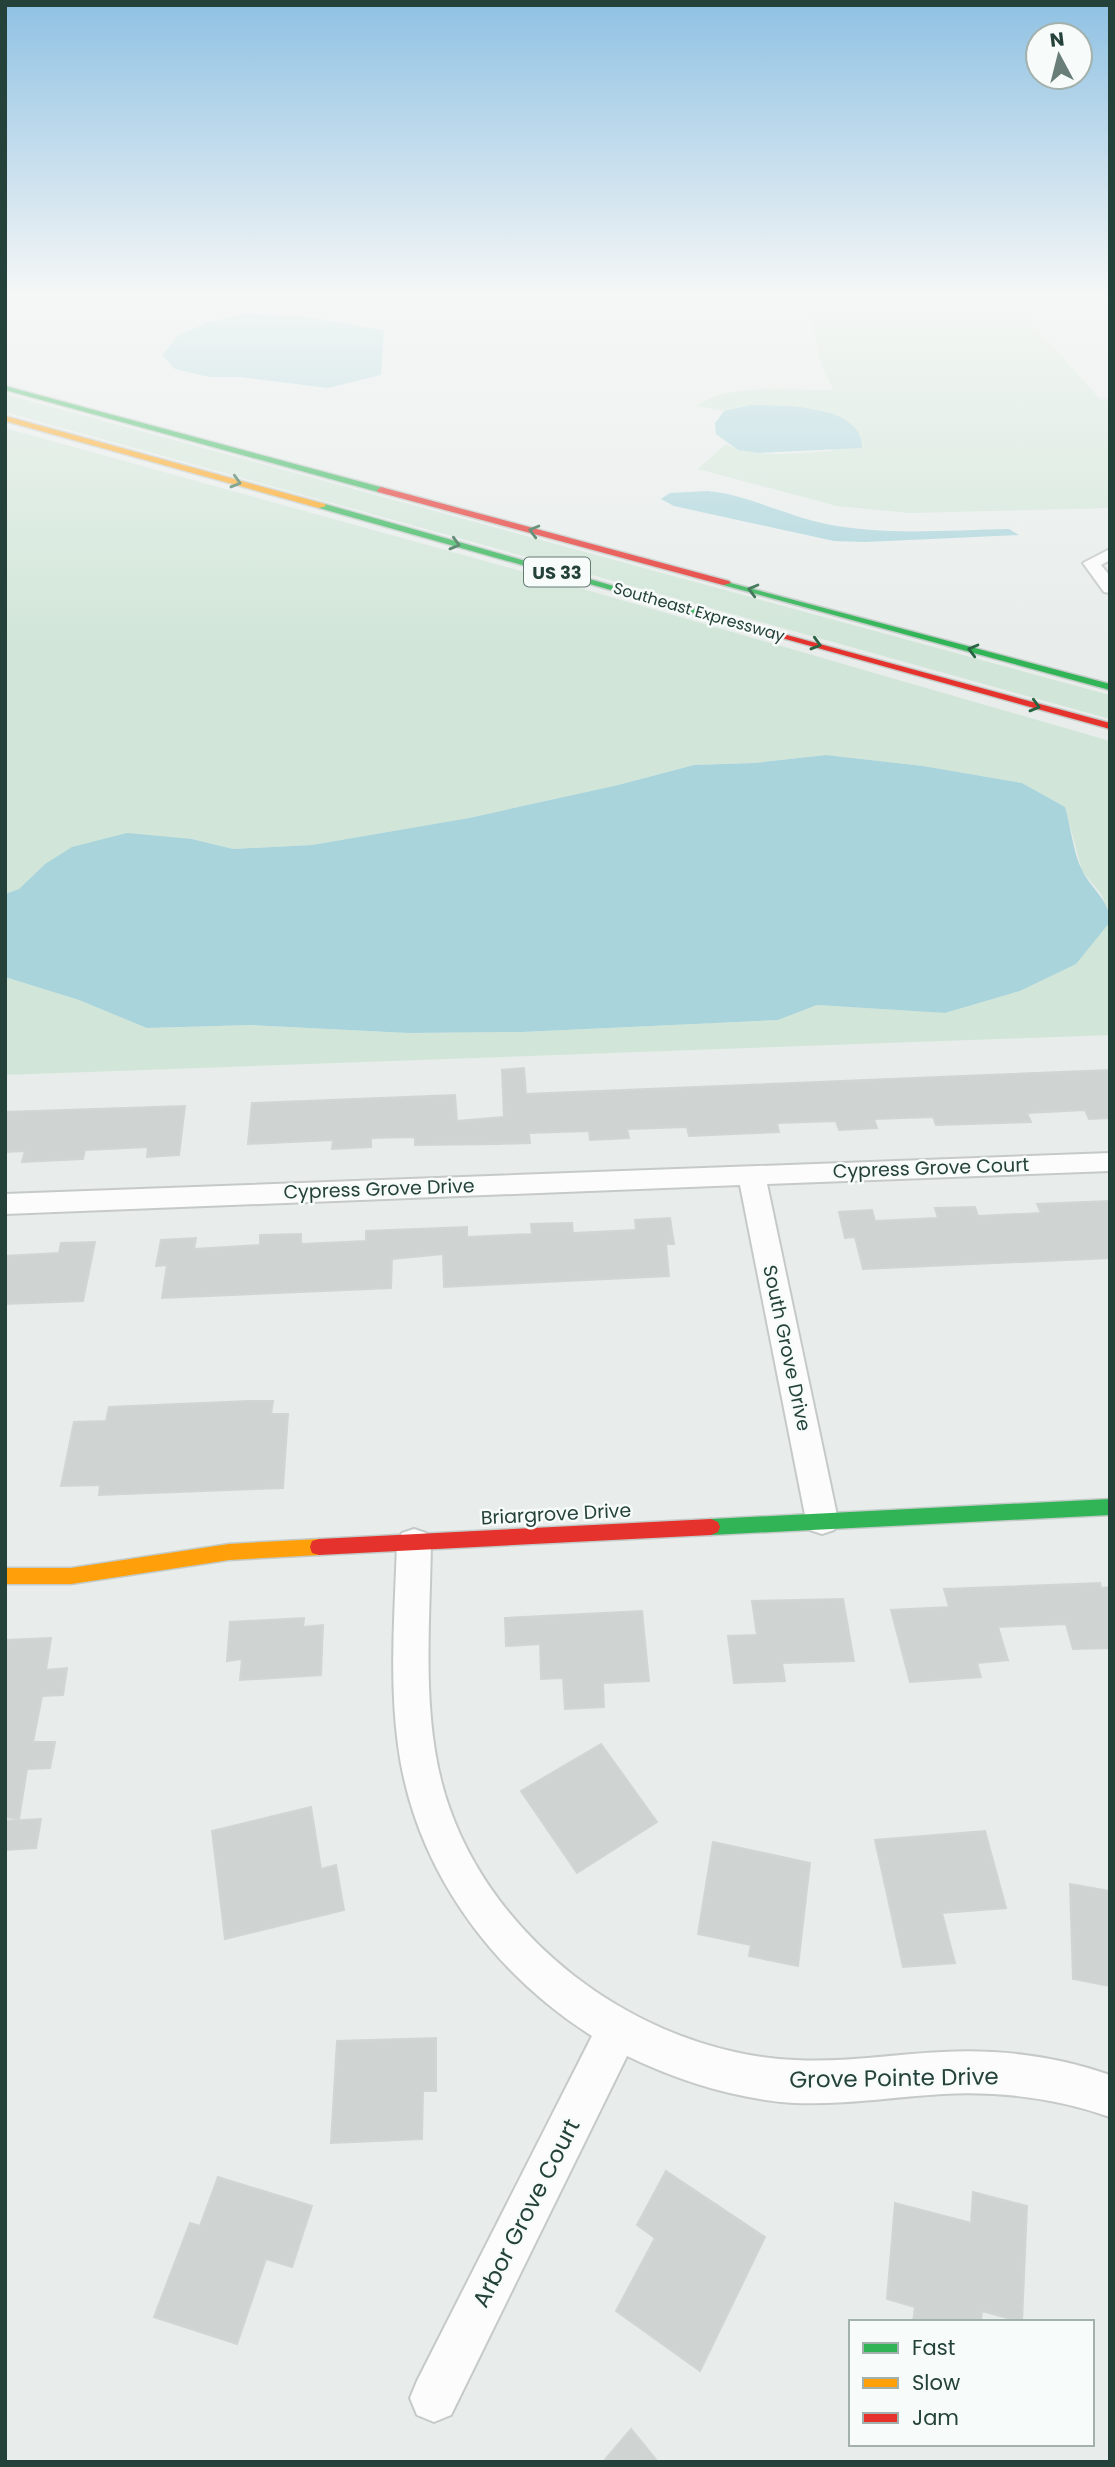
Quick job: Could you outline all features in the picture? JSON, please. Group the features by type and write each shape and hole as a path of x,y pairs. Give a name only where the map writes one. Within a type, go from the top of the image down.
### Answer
{"main road":[{"name":"Southeast Expressway","path":"83,409 1110,687"},
{"name":"Southeast Expressway","path":"5,418 1110,726"},
{"name":"Briargrove Drive","path":"5,1576 47,1577 92,1573 173,1558 229,1552 1110,1507"}],"street":[{"path":"1110,554 1091,563 1110,588"},
{"name":"Cypress Grove Court","path":"752,1175 1110,1162"},
{"name":"Cypress Grove Drive","path":"5,1204 752,1175"},
{"name":"South Grove Drive","path":"752,1175 822,1520"},
{"name":"Grove Pointe Drive","path":"414,1543 413,1712 419,1764 430,1810 450,1858 488,1915 550,1981 618,2029 678,2056 730,2071 775,2080 851,2081 945,2073 1000,2075 1060,2082 1110,2096"},
{"name":"Arbor Grove Court","path":"434,2398 618,2029"}],"green space":[{"path":"5,409 61,409 1110,695 1110,719 5,412"},
{"path":"809,409 1110,409 1110,508 910,513 837,506 698,469 726,444 764,454 832,451 830,412"},
{"path":"5,428 514,569 1110,741 1110,914 1101,894 1082,871 1065,807 1022,783 923,766 826,755 754,763 694,765 469,818 312,845 233,849 192,839 45,864 19,889 5,894"},
{"path":"1110,922 1110,1035 5,1075 5,977 79,1000 148,1028 251,1025 408,1033 522,1032 778,1020 817,1005 945,1013 1020,991 1075,964"}],"water":[{"path":"818,410 849,422 859,433 862,448 759,453 738,450 716,434 715,423 724,411"},
{"path":"708,491 848,528 917,531 1009,529 1019,535 834,541 674,506 661,499 670,493"},
{"path":"826,755 923,766 1022,783 1065,807 1079,863 1107,907 1110,922 1076,964 1020,991 945,1013 817,1005 778,1020 522,1032 408,1033 251,1025 147,1028 79,1000 5,977 5,894 19,889 45,864 72,847 127,833 192,839 233,849 312,845 469,818 694,765 754,763"}],"building":[{"path":"524,1068 526,1094 1110,1070 1110,1118 1089,1119 1085,1110 1027,1113 1031,1122 936,1125 933,1117 874,1119 877,1128 839,1130 836,1121 777,1123 779,1132 689,1136 687,1127 627,1129 629,1138 590,1140 589,1131 529,1133 530,1143 415,1145 415,1137 371,1138 371,1147 332,1149 333,1140 248,1144 252,1103 455,1095 457,1121 504,1117 502,1070"},
{"path":"185,1106 179,1155 147,1157 148,1147 85,1150 83,1159 22,1162 25,1151 5,1152 5,1112"},
{"path":"1110,1201 1110,1258 863,1269 855,1237 845,1238 839,1212 872,1210 875,1221 938,1218 935,1208 975,1207 978,1216 1041,1213 1037,1204"},
{"path":"670,1218 674,1244 666,1244 669,1276 444,1287 443,1254 392,1259 391,1288 162,1298 167,1265 156,1266 161,1240 196,1238 194,1249 260,1245 260,1235 301,1234 301,1244 366,1241 366,1231 467,1227 467,1237 532,1234 531,1224 572,1223 573,1233 636,1230 635,1220"},
{"path":"95,1242 83,1301 5,1304 5,1256 59,1253 61,1243"},
{"path":"273,1401 271,1414 288,1414 283,1488 99,1495 100,1485 61,1486 74,1422 106,1421 109,1407"},
{"path":"1100,1583 1101,1588 1110,1587 1110,1648 1073,1649 1066,1624 998,1627 1008,1660 977,1663 981,1677 910,1682 891,1610 949,1607 944,1589"},
{"path":"843,1599 854,1661 782,1663 785,1681 734,1683 728,1636 757,1635 752,1601"},
{"path":"642,1611 649,1681 603,1683 604,1707 565,1709 563,1678 541,1679 540,1644 506,1646 505,1618"},
{"path":"304,1618 303,1627 323,1625 321,1675 240,1680 242,1659 227,1661 230,1622"},
{"path":"51,1638 46,1670 67,1668 63,1695 42,1696 33,1742 55,1742 50,1768 27,1769 19,1819 5,1817 5,1640"},
{"path":"601,1744 657,1822 577,1873 521,1791"},
{"path":"311,1807 321,1869 336,1865 344,1910 225,1939 212,1831"},
{"path":"41,1819 36,1848 5,1850 5,1821"},
{"path":"985,1831 1006,1908 942,1913 955,1963 903,1967 875,1840"},
{"path":"713,1842 810,1863 798,1966 749,1956 751,1945 698,1934"},
{"path":"1070,1884 1110,1891 1110,1986 1073,1979"},
{"path":"436,2038 436,2091 423,2091 422,2139 331,2143 337,2041"},
{"path":"666,2171 765,2237 700,2371 616,2311 655,2238 637,2225"},
{"path":"218,2177 312,2206 292,2267 266,2259 237,2344 154,2317 190,2223 200,2226"},
{"path":"973,2192 1027,2206 1022,2320 982,2311 981,2320 913,2320 915,2307 887,2299 895,2203 971,2223"},
{"path":"631,2429 658,2462 603,2462"}],"traffic: fast":[{"path":"83,409 381,490"},
{"path":"322,506 750,626"},
{"path":"726,583 1110,687"},
{"path":"711,1527 1110,1507"}],"traffic: slow":[{"path":"5,418 322,506"},
{"path":"5,1576 71,1576 229,1552 319,1547"}],"traffic: jam":[{"path":"381,490 726,583"},
{"path":"750,626 1110,726"},
{"path":"319,1547 711,1527"}]}
